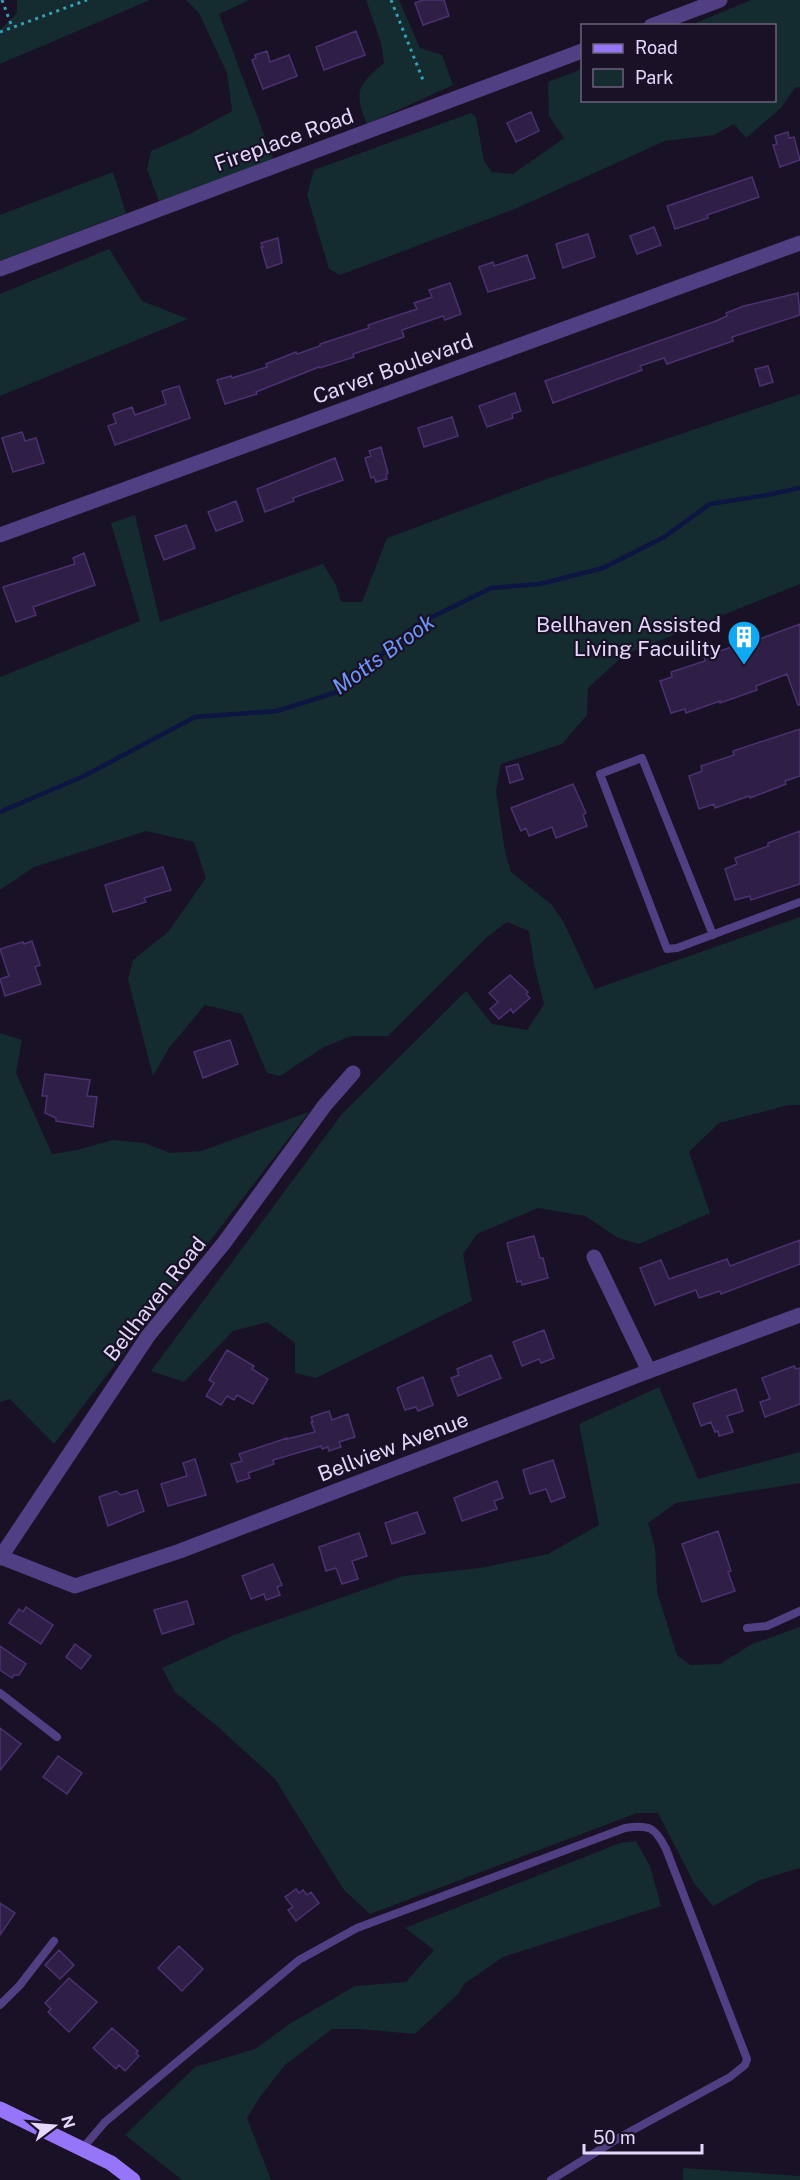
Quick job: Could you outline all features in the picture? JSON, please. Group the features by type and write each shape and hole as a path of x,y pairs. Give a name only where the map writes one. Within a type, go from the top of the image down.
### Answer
{"main road":[{"path":"0,2109 111,2163 133,2180"}],"street":[{"path":"656,24 720,0"},
{"name":"Fireplace Road","path":"0,269 581,51"},
{"name":"Carver Boulevard","path":"0,536 800,243"},
{"name":"Bellhaven Road","path":"0,1557 148,1336 224,1243 325,1105 353,1073"},
{"path":"594,1257 649,1371"},
{"name":"Bellview Avenue","path":"0,1557 75,1586 191,1547 800,1315"}],"lane":[{"path":"713,934 642,758 600,774 667,949 677,948 800,902"},
{"path":"747,1628 767,1626 800,1611"},
{"path":"0,1694 57,1737"},
{"path":"82,2149 105,2122 299,1960 357,1928 625,1828 642,1825 658,1833 666,1849 747,2060 745,2065 730,2077 622,2136 551,2180"},
{"path":"0,2006 20,1985 54,1941"}],"path":[{"path":"2,0 12,27"},
{"path":"0,32 87,0"},
{"path":"391,0 423,80"}],"green space":[{"path":"17,0 150,0 0,64 0,30 17,13"},
{"path":"186,0 250,0 219,14 274,161 160,204 147,169 151,151 188,135 232,111 227,73 199,13"},
{"path":"366,0 399,0 420,48 442,55 453,85 367,124 360,104 360,89 368,77 384,63 381,43"},
{"path":"751,0 800,0 800,87 795,88 781,108 746,138 734,124 714,135 665,141 517,208 340,275 329,269 307,195 314,170 471,113 476,117 484,161 492,172 513,174 564,138 549,116 548,82 581,69 581,102 776,102 776,24 693,24"},
{"path":"113,172 126,213 0,261 0,215"},
{"path":"109,249 142,301 188,319 0,396 0,294"},
{"path":"800,394 800,584 624,655 588,688 587,715 562,744 501,764 496,791 505,852 511,872 552,905 563,921 595,989 800,917 800,1105 789,1105 719,1123 689,1152 710,1213 639,1244 618,1238 585,1216 538,1208 477,1234 463,1254 472,1301 316,1378 295,1373 295,1343 267,1322 233,1331 184,1382 151,1371 342,1114 466,991 492,1024 527,1030 544,1004 529,931 507,922 486,938 388,1036 351,1036 324,1047 280,1076 267,1073 242,1014 205,1005 169,1048 153,1076 128,979 133,960 168,932 206,878 194,842 146,831 34,867 0,890 0,677 140,621 111,523 135,515 160,622 323,564 336,585 341,602 362,602 387,538 541,481"},
{"path":"0,1033 22,1040 16,1073 52,1154 113,1140 145,1143 170,1153 201,1151 309,1112 54,1444 10,1399 0,1402"},
{"path":"659,1387 698,1479 800,1452 800,1483 676,1503 648,1523 655,1548 657,1592 677,1655 690,1665 720,1664 752,1644 800,1627 800,1868 760,1880 713,1906 694,1883 658,1813 637,1813 370,1914 344,1890 275,1779 218,1727 175,1692 162,1668 234,1635 403,1576 480,1568 548,1554 599,1525 579,1424"},
{"path":"636,1841 650,1866 661,1906 503,1957 464,1984 459,1993 415,2034 332,2029 285,2065 247,2118 271,2180 182,2180 125,2135 195,2067 255,2049 291,2023 355,1986 406,1982 434,1950 405,1928 620,1843"},
{"path":"683,2168 800,2176 800,2180 683,2180"}],"building":[{"path":"423,0 444,0 449,16 423,25 415,3"},
{"path":"356,31 365,55 324,70 316,47"},
{"path":"267,51 270,62 289,55 297,76 263,89 252,60 256,58 255,55"},
{"path":"531,112 539,131 516,142 507,123"},
{"path":"788,132 789,138 794,137 800,160 780,167 773,145 777,144 775,136"},
{"path":"752,177 759,197 675,229 667,206"},
{"path":"654,227 661,245 637,254 630,236"},
{"path":"588,234 595,257 563,268 556,244"},
{"path":"278,238 282,263 267,268 261,243"},
{"path":"527,255 535,278 488,292 479,267 493,262 494,266"},
{"path":"450,283 461,314 445,320 443,316 402,330 404,337 353,354 354,357 319,367 256,392 257,394 225,404 217,380 231,376 232,378 267,367 266,364 296,352 297,354 320,346 320,344 369,328 368,325 417,309 414,303 432,297 429,290"},
{"path":"798,293 800,315 732,337 733,341 667,364 664,358 640,366 642,370 553,403 545,381 716,321 727,316 726,313 744,306"},
{"path":"768,366 773,382 760,386 755,369"},
{"path":"179,386 190,418 115,445 108,426 116,423 113,414 132,407 135,415 166,404 162,391"},
{"path":"515,393 521,411 512,414 513,418 487,427 479,406"},
{"path":"452,417 458,436 424,447 418,428"},
{"path":"22,432 25,441 36,438 44,463 13,472 2,438"},
{"path":"381,447 388,473 386,474 387,479 376,482 374,477 371,478 365,458 371,456 369,451"},
{"path":"335,458 343,480 293,498 294,501 265,512 257,489"},
{"path":"236,501 243,521 216,531 208,512"},
{"path":"186,525 195,548 164,560 155,536"},
{"path":"84,553 95,585 33,607 36,615 16,622 3,587 75,564 73,558"},
{"name":"Bellhaven Assisted Living Facuility","path":"800,624 800,705 798,705 787,674 756,686 757,690 720,703 720,701 686,713 685,709 671,713 660,681 672,677 671,672 705,661 704,656 741,644 741,646"},
{"path":"800,729 800,776 750,798 749,796 715,808 714,804 699,809 689,776 702,771 701,766 734,755 733,751"},
{"path":"518,764 523,779 510,783 506,767"},
{"path":"573,784 586,813 583,815 587,826 556,838 552,827 529,836 526,828 521,831 511,808"},
{"path":"800,831 800,884 751,900 750,896 735,900 725,869 737,864 735,858"},
{"path":"163,867 171,890 144,898 146,902 113,912 105,885"},
{"path":"32,941 40,965 35,967 41,984 5,996 0,979 9,976 0,949"},
{"path":"510,975 528,992 526,994 530,998 513,1013 511,1009 499,1019 490,1009 498,1002 489,993"},
{"path":"230,1040 238,1064 203,1078 194,1052"},
{"path":"45,1074 90,1080 87,1096 97,1097 93,1127 56,1121 56,1118 45,1113 47,1096 42,1096"},
{"path":"534,1236 548,1278 522,1285 521,1281 517,1282 507,1243"},
{"path":"800,1240 800,1264 721,1294 720,1291 699,1298 696,1290 655,1305 640,1268 661,1260 669,1279 727,1259 730,1266"},
{"path":"544,1330 554,1358 541,1363 539,1359 522,1366 513,1342"},
{"path":"227,1350 254,1366 252,1369 268,1379 253,1404 237,1395 234,1400 227,1396 221,1405 206,1396 214,1383 209,1380"},
{"path":"491,1355 501,1378 458,1396 451,1378 459,1375 457,1369"},
{"path":"794,1366 796,1369 800,1368 800,1404 765,1417 760,1402 770,1399 762,1378"},
{"path":"423,1377 433,1405 418,1411 416,1407 405,1410 397,1388"},
{"path":"736,1389 743,1411 727,1416 733,1432 719,1436 711,1422 701,1426 693,1404"},
{"path":"329,1411 332,1420 348,1414 355,1437 339,1442 341,1447 329,1451 328,1447 322,1449 321,1446 273,1460 274,1464 248,1473 250,1478 237,1482 231,1464 242,1461 239,1454 287,1438 315,1432 311,1417"},
{"path":"195,1459 206,1495 168,1506 161,1484 187,1476 183,1463"},
{"path":"553,1460 565,1497 551,1502 546,1489 530,1494 523,1470"},
{"path":"497,1481 503,1498 494,1501 497,1509 462,1521 454,1498"},
{"path":"137,1490 144,1511 108,1526 99,1497 116,1491 121,1495"},
{"path":"417,1512 425,1533 392,1544 385,1523"},
{"path":"718,1531 735,1591 702,1602 682,1544"},
{"path":"359,1533 367,1556 352,1561 358,1579 342,1584 336,1568 326,1571 319,1547"},
{"path":"273,1564 282,1585 277,1587 280,1595 266,1600 264,1594 251,1599 242,1576"},
{"path":"187,1601 194,1624 162,1634 154,1610"},
{"path":"26,1607 53,1625 41,1644 9,1623 19,1609 23,1612"},
{"path":"75,1644 91,1656 81,1669 66,1657"},
{"path":"0,1646 26,1664 19,1675 14,1675 12,1678 0,1670"},
{"path":"0,1728 21,1744 0,1770"},
{"path":"58,1756 82,1773 67,1794 43,1777"},
{"path":"296,1889 299,1893 303,1890 307,1895 311,1892 319,1903 296,1921 288,1910 293,1907 285,1897"},
{"path":"0,1903 15,1913 0,1935"},
{"path":"179,1946 203,1969 182,1991 158,1968"},
{"path":"59,1950 74,1965 60,1979 45,1965"},
{"path":"69,1978 97,2002 69,2032 48,2012 51,2009 45,2003"},
{"path":"112,2028 138,2051 136,2053 139,2056 125,2071 119,2065 116,2069 93,2048"}],"waterway":[{"name":"Motts Brook","path":"0,812 84,776 195,717 277,711 340,691 416,625 491,588 540,584 603,568 664,537 710,504 800,488"}],"place":[{"name":"Bellhaven Assisted Living Facuility","path":"744,666"}]}
